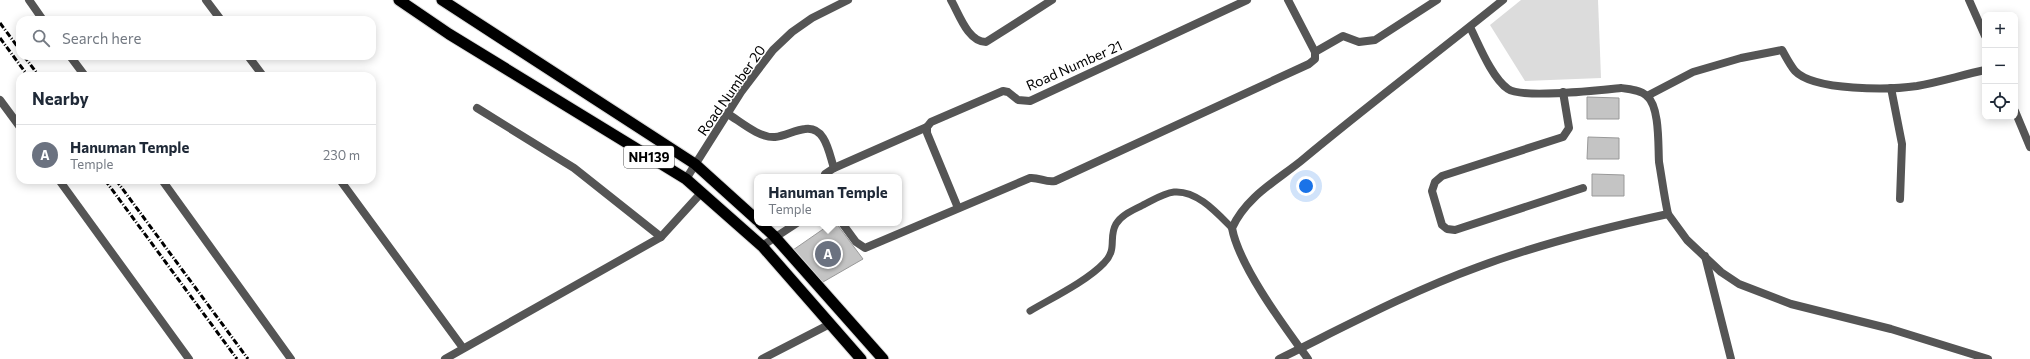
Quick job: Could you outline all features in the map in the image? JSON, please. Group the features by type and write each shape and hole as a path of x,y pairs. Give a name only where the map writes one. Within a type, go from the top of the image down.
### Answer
{"highway":[{"name":"NH139","path":"399,0 449,34 686,179 762,246 861,359"},
{"name":"NH139","path":"447,1 695,164 754,217"},
{"path":"763,226 774,236 883,359"}],"street":[{"path":"29,0 41,16"},
{"path":"206,0 218,16"},
{"name":"Road Number 20","path":"686,179 741,92 773,50 799,27 838,2 848,0"},
{"path":"951,0 973,38 979,42 986,42 1052,0"},
{"name":"Road Number 21","path":"927,127 931,122 1003,91 1008,92 1018,100 1030,101 1247,0"},
{"path":"844,226 856,242 865,248 1030,178 1036,177 1050,182 1055,181 1309,64 1314,59 1315,52 1288,0"},
{"path":"1315,52 1344,36 1359,42 1375,40 1436,0"},
{"path":"1308,359 1280,319 1243,257 1234,238 1232,228 1237,217 1254,197 1278,180 1379,97 1504,0"},
{"path":"1970,0 1982,29"},
{"path":"1470,27 1501,82 1509,90 1520,93 1621,88 1635,90 1647,96 1653,104 1656,116 1659,160 1668,214 1676,228 1721,272 1739,284 1763,295 1791,304 1891,329 1988,359"},
{"path":"1647,96 1693,72 1740,58 1782,50 1795,71 1807,79 1858,88 1917,86 1982,71"},
{"path":"73,60 82,72"},
{"path":"251,60 259,72"},
{"path":"1890,88 1902,144 1900,199"},
{"path":"1563,92 1569,128 1563,137 1442,176 1435,182 1432,191 1442,225 1447,229 1455,230 1583,188"},
{"path":"0,100 16,122"},
{"path":"477,108 574,168 661,237"},
{"path":"728,114 764,136 775,137 805,129 812,129 821,134 825,140 834,168"},
{"path":"2018,118 2030,147"},
{"path":"825,174 834,168 927,127 927,133 958,208"},
{"path":"61,184 189,359"},
{"path":"165,184 291,359"},
{"path":"343,184 463,348"},
{"path":"445,359 661,237 702,192"},
{"path":"1279,359 1390,304 1476,267 1531,248 1595,230 1668,214"},
{"path":"762,246 774,236 792,226"},
{"path":"1704,255 1731,359"},
{"path":"762,359 830,324"}],"lane":[{"path":"1030,311 1076,284 1104,264 1113,249 1114,228 1118,221 1123,216 1159,197 1174,192 1189,194 1202,202 1232,228"}],"shaded area":[{"path":"1521,0 1598,0 1601,78 1525,81 1490,25"}],"building":[{"path":"1587,97 1619,98 1619,119 1587,119"},
{"path":"1588,137 1619,138 1619,159 1587,159"},
{"path":"1592,174 1624,175 1624,196 1592,196"},
{"path":"828,226 838,226 863,259 823,282 793,250"}],"railway":[{"path":"0,23 16,45"},
{"path":"0,38 16,60"},
{"path":"16,60 25,72"},
{"path":"27,60 36,72"},
{"path":"108,184 237,359"},
{"path":"119,184 248,359"}],"place":[{"name":"Hanuman Temple","path":"828,254"}]}
